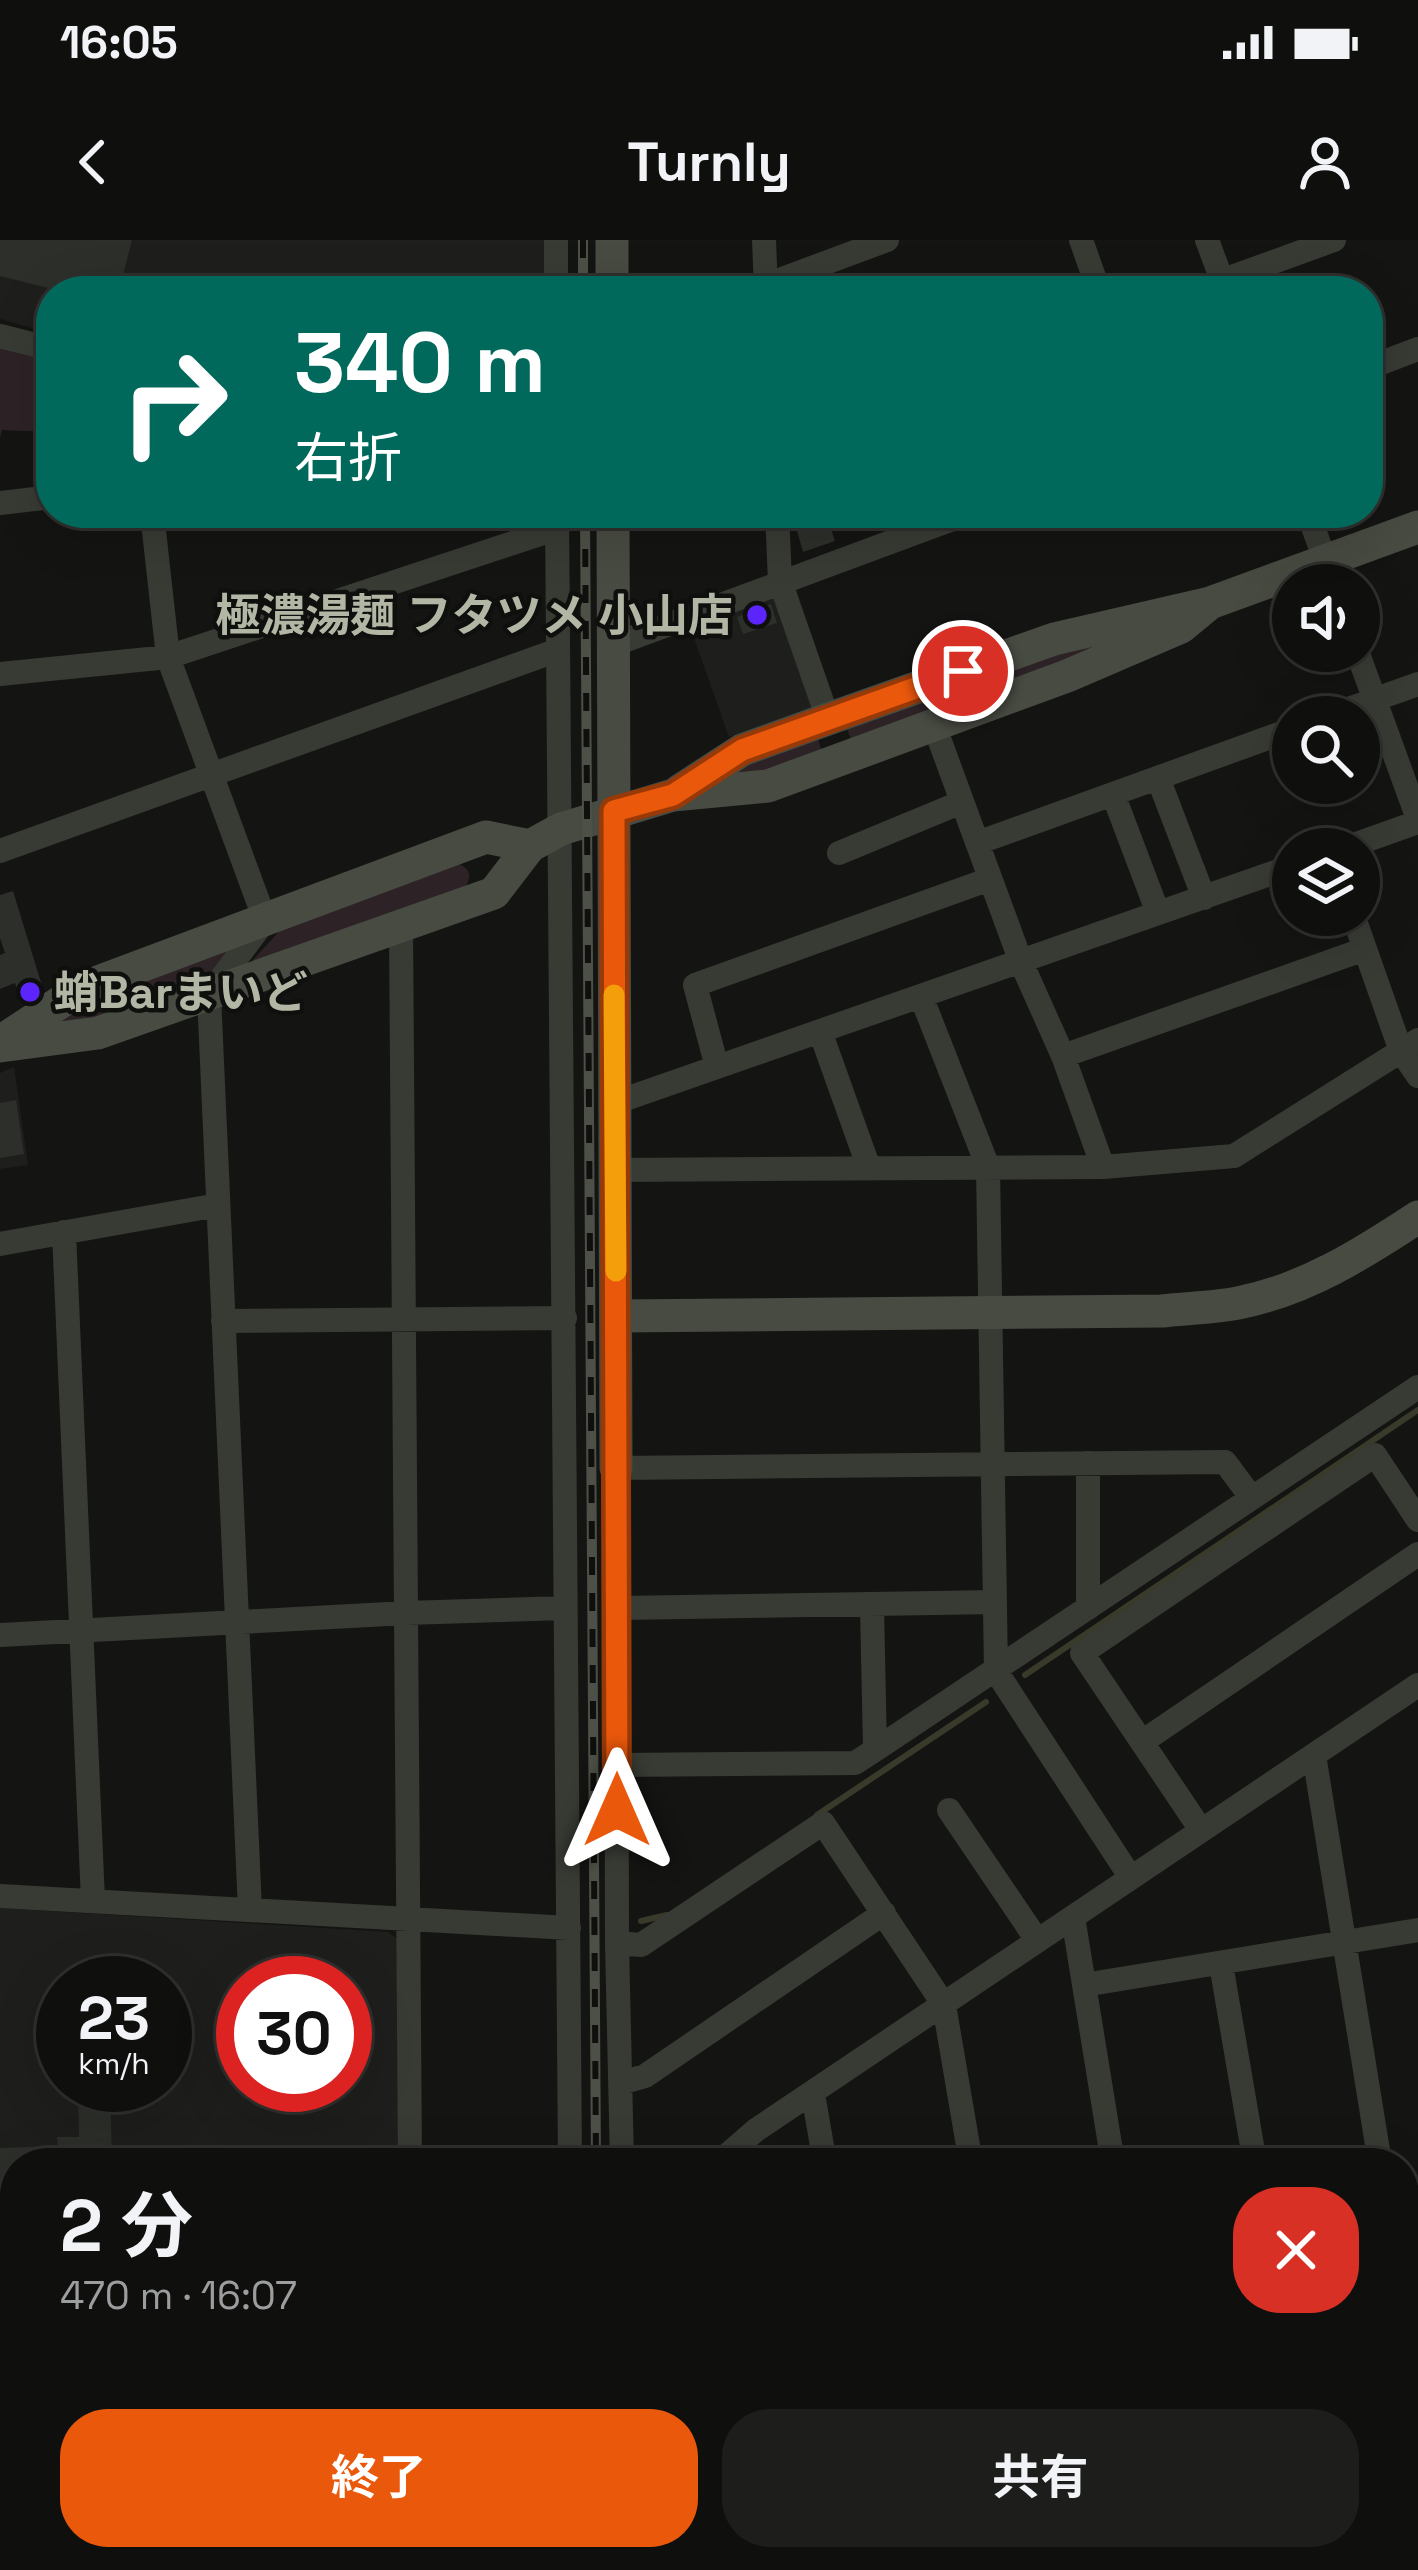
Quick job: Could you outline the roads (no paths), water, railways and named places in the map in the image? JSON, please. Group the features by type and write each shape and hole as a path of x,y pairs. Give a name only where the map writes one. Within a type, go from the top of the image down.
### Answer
{"street":[{"path":"556,240 556,276"},
{"path":"612,240 612,276"},
{"path":"764,240 766,276"},
{"path":"796,276 887,240"},
{"path":"1081,240 1094,276"},
{"path":"1208,240 1221,276"},
{"path":"1248,276 1334,240"},
{"path":"0,335 36,345"},
{"path":"1383,362 1418,349"},
{"path":"0,502 36,498"},
{"path":"1346,564 1418,527"},
{"path":"154,528 168,657 266,920"},
{"path":"0,674 168,657 535,528"},
{"path":"558,528 570,2148"},
{"path":"613,528 622,2148"},
{"path":"778,528 780,581 828,719"},
{"path":"613,645 927,528"},
{"path":"1313,528 1326,564"},
{"path":"673,795 742,750 1054,639 1272,587"},
{"path":"0,1044 98,1033 494,893 530,846 561,829 673,795 769,786 1067,676 1181,627 1210,603"},
{"path":"0,851 558,650"},
{"path":"1380,698 1418,684"},
{"path":"1380,716 1418,821 1380,835"},
{"path":"934,725 1103,1167"},
{"path":"977,843 1272,737"},
{"path":"1158,778 1204,898"},
{"path":"1113,794 1159,914"},
{"path":"839,853 962,802"},
{"path":"0,1044 82,988 486,837 530,846"},
{"path":"614,1103 1272,874"},
{"path":"717,1067 695,985 990,879"},
{"path":"250,1910 209,995 266,920"},
{"path":"401,926 410,2148"},
{"path":"1360,936 1410,1046 1418,1076"},
{"path":"1063,1056 1365,950"},
{"path":"921,997 988,1167 996,1671 1131,1877"},
{"path":"820,1031 869,1168"},
{"path":"615,1170 1103,1167 1234,1156 1410,1046"},
{"path":"0,1244 218,1205"},
{"path":"616,1316 1162,1311 1240,1303 1314,1279 1368,1251 1418,1216"},
{"path":"64,1232 93,1900"},
{"path":"224,1321 565,1318"},
{"path":"616,1765 855,1763 1418,1388"},
{"path":"1201,1830 1082,1653 1375,1455 1418,1520"},
{"path":"616,1468 1225,1462 1250,1497"},
{"path":"1088,1463 1088,1608"},
{"path":"1142,1742 1418,1554"},
{"path":"617,1608 995,1602"},
{"path":"872,1606 875,1750"},
{"path":"0,1634 565,1608"},
{"path":"736,2148 1418,1685"},
{"path":"1315,1755 1378,2148"},
{"path":"949,1810 1037,1940"},
{"path":"617,1943 641,1945 824,1823 944,2005 968,2148"},
{"path":"0,1896 569,1928"},
{"path":"620,2083 645,2075 884,1913"},
{"path":"1073,1917 1111,2148"},
{"path":"1084,1985 1418,1930"},
{"path":"1221,1964 1252,2148"},
{"path":"813,2094 822,2148"}],"waterway":[{"path":"1025,1675 1418,1410"},
{"path":"817,1815 986,1702"},
{"path":"641,1921 667,1915"}],"railway":[{"path":"583,240 583,276"},
{"path":"585,528 596,2148"}],"place":[{"name":"極濃湯麺 フタツメ 小山店","path":"757,615"},
{"name":"蛸Barまいど","path":"30,992"}]}
